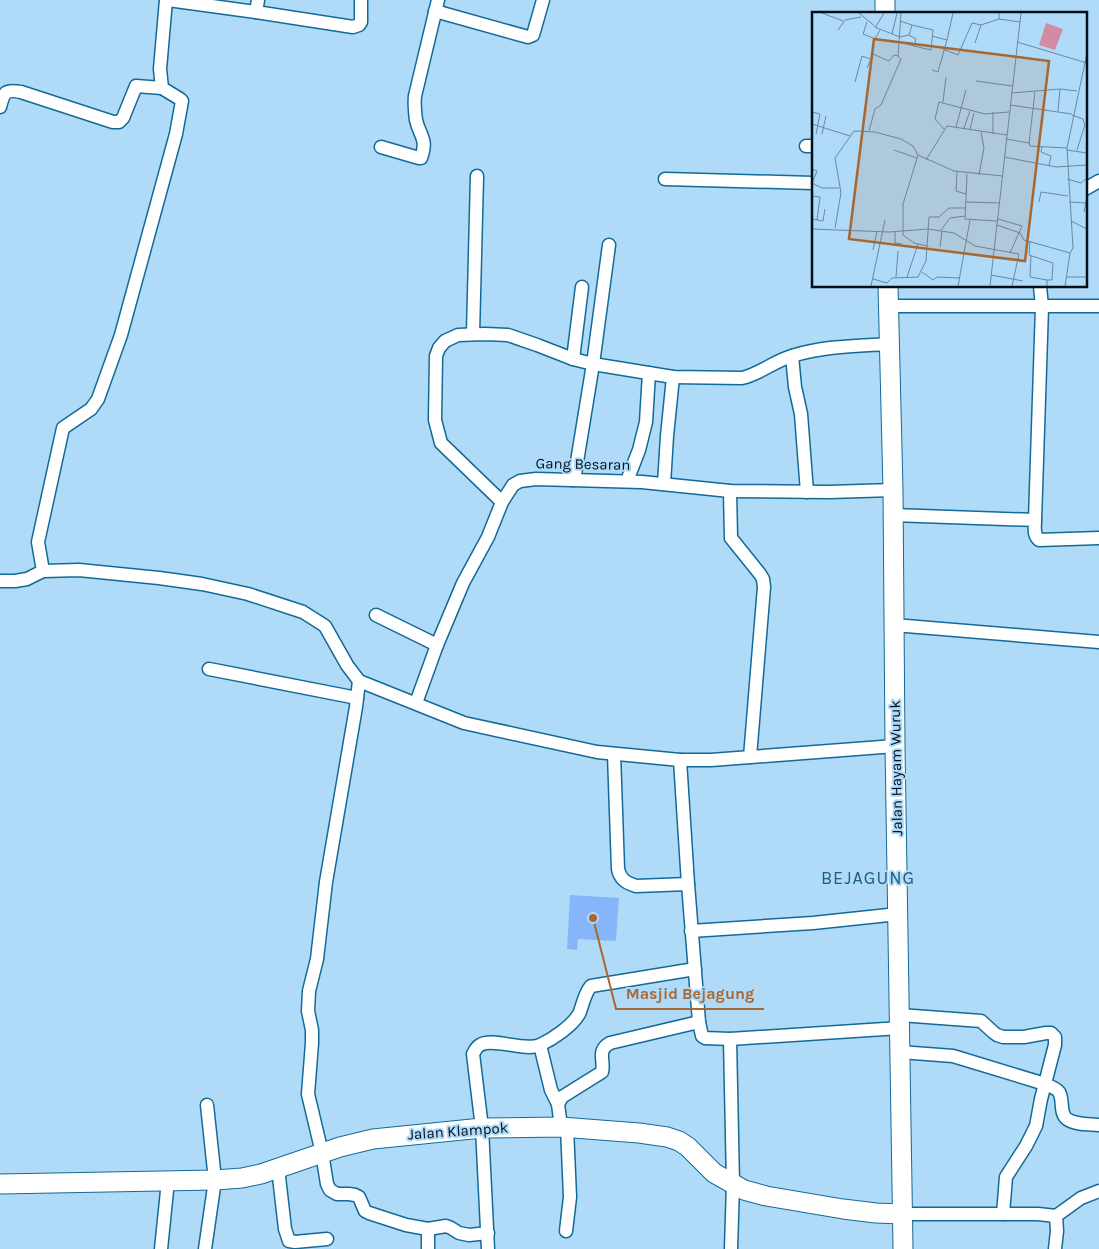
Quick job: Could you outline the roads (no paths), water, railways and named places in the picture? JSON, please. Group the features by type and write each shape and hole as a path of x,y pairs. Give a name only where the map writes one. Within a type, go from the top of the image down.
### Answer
{"main road":[{"name":"Jalan Hayam Wuruk","path":"888,288 893,490 903,1249"},
{"name":"Jalan Klampok","path":"0,1184 242,1178 356,1142 373,1139 482,1128 564,1127 639,1133 667,1137 679,1141 714,1173 744,1190 843,1209 902,1214"}],"street":[{"path":"162,88 160,68 167,0 257,6 353,27 361,22 361,0"},
{"path":"381,147 419,158 422,156 424,141 416,120 414,102 436,6 528,37 533,35 543,0"},
{"path":"0,107 6,92 11,90 113,122 119,122 123,118 136,86 162,88 182,101 176,134 121,335 98,399 91,409 63,428 38,542 43,571"},
{"path":"472,334 477,176"},
{"path":"665,179 812,183"},
{"path":"1086,188 1099,182"},
{"path":"574,480 593,364 609,245"},
{"path":"573,359 582,287"},
{"path":"1040,288 1042,307 1035,536 1039,540 1099,538"},
{"path":"888,306 1099,306"},
{"path":"502,502 440,443 435,420 436,356 444,341 451,337 472,334 508,335 573,359 673,377 742,378 753,376 763,369 792,356 835,346 889,344"},
{"path":"792,356 794,387 801,414 807,492"},
{"path":"627,481 639,450 646,422 650,373"},
{"path":"664,484 673,377"},
{"name":"Gang Besaran","path":"416,704 437,645 463,583 488,537 502,502 513,485 520,481 536,479 627,481 730,490 807,492 893,490"},
{"path":"730,490 731,538 760,574 764,587 750,757"},
{"path":"893,515 1035,520"},
{"path":"0,581 27,578 43,571 79,570 202,584 248,594 303,612 325,626 347,665 359,681 464,723 597,752 680,760 711,760 895,746"},
{"path":"376,615 437,645"},
{"path":"894,625 1099,642"},
{"path":"209,669 357,698"},
{"path":"359,681 326,882 317,959 309,990 308,1011 312,1030 312,1044 308,1094 322,1153 327,1184 330,1190 337,1194 349,1194 359,1197 365,1211 406,1225 428,1229 446,1226 459,1233 469,1235 488,1233"},
{"path":"614,754 619,875 628,884 636,886 688,884"},
{"path":"680,760 698,1022 702,1036 705,1038 730,1039 900,1022 981,1021 998,1036 1002,1037 1014,1038 1046,1033 1053,1034 1055,1045 1036,1126 1026,1146 1006,1177 1003,1214"},
{"path":"691,931 813,923 898,914"},
{"path":"488,1249 482,1128 473,1054 477,1048 481,1044 488,1043 530,1047 540,1045 572,1023 578,1014 588,989 592,986 695,969"},
{"path":"558,1104 562,1097 602,1072 602,1051 604,1046 698,1022"},
{"path":"730,1039 733,1184 730,1249"},
{"path":"540,1045 550,1090 558,1104 564,1127 570,1197 566,1231"},
{"path":"900,1052 952,1056 1045,1084 1058,1090 1066,1118 1078,1123 1099,1125"},
{"path":"205,1249 215,1180 207,1105"},
{"path":"278,1168 286,1236 289,1241 327,1239"},
{"path":"161,1249 168,1181"},
{"path":"902,1214 1038,1214 1056,1216 1081,1198 1099,1192"},
{"path":"1055,1249 1056,1216"},
{"path":"428,1229 428,1249"}],"place":[{"name":"Masjid Bejagung","path":"593,918"}],"district":[{"name":"BEJAGUNG","path":"868,878"}]}
